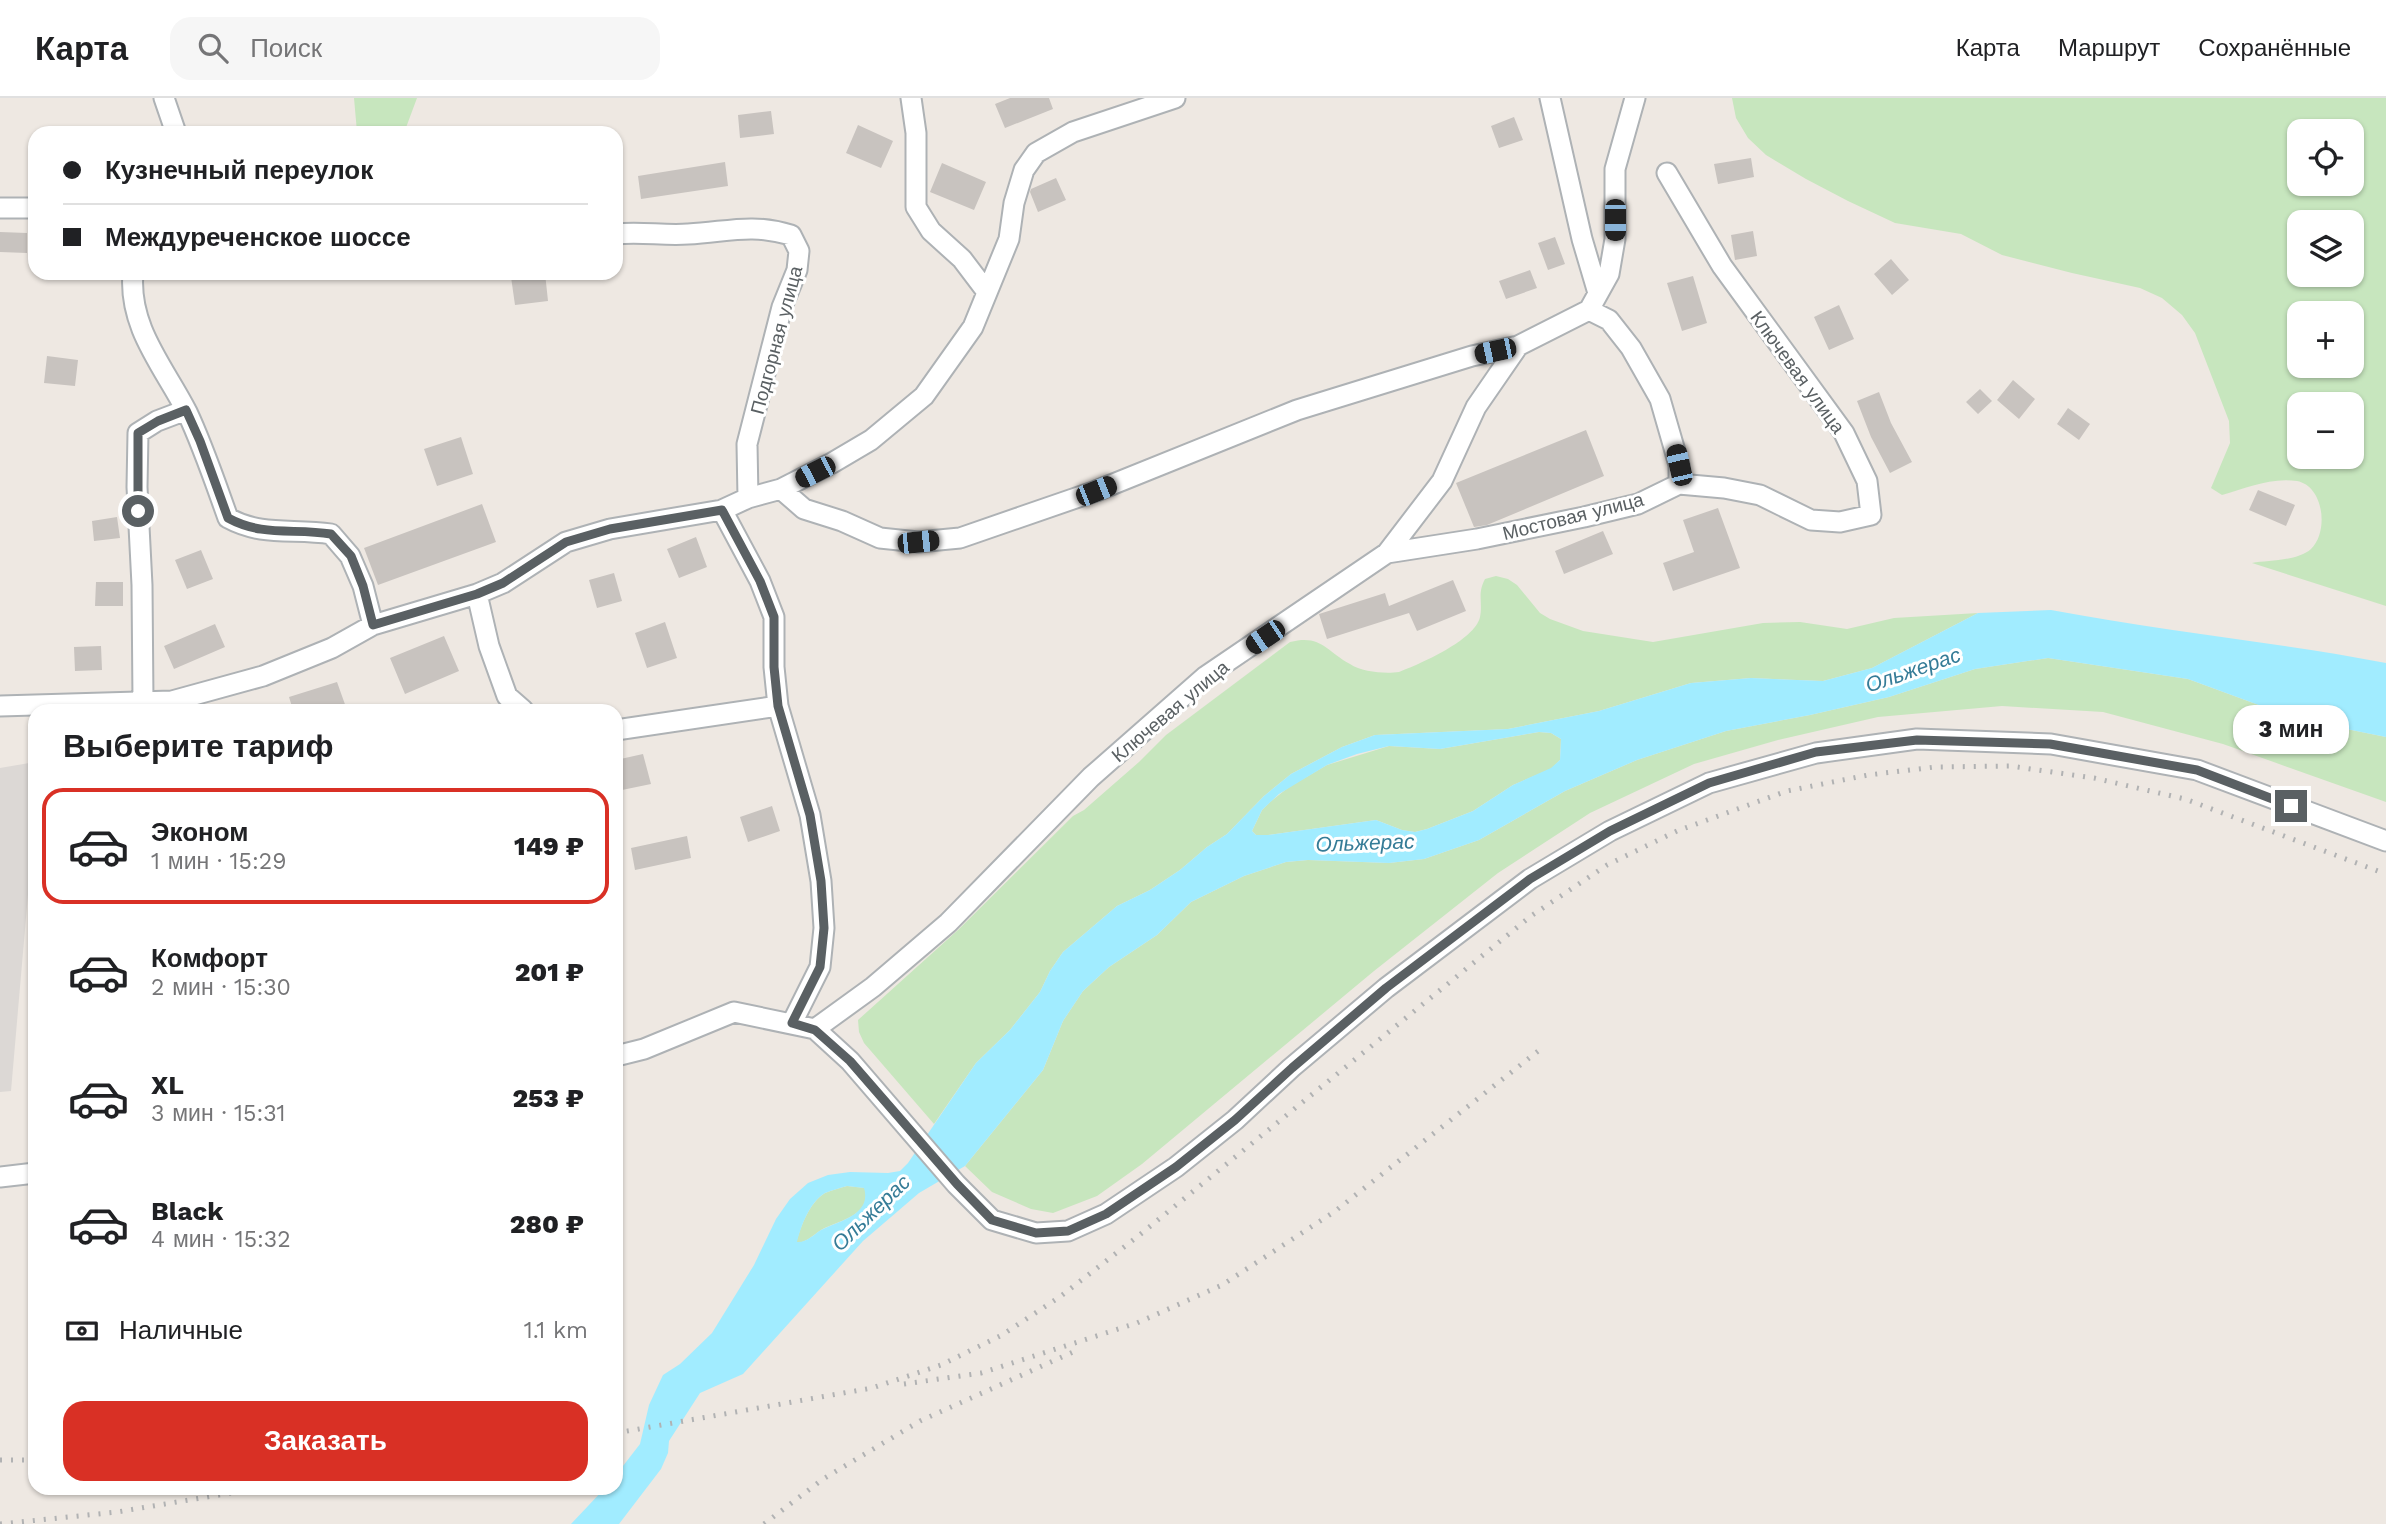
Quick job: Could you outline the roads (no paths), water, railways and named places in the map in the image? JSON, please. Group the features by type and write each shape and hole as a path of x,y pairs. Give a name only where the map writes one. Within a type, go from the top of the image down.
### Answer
{"street":[{"path":"164,98 174,126"},
{"path":"911,98 916,133 916,207 931,231 962,259 987,292"},
{"path":"72,704 172,701 262,676 332,648 373,625 477,594 503,583 566,542 610,529 722,510 748,498 781,489 832,463 871,440 924,396 973,327 1009,239 1014,202 1024,170 1036,153 1073,132 1175,98"},
{"path":"1550,98 1593,301 1632,348 1660,399 1679,465 1679,484"},
{"path":"1593,301 1609,274 1615,239 1615,169 1635,98"},
{"name":"Ключевая улица","path":"1667,173 1722,266 1844,433 1867,481 1871,515 1840,522 1811,520 1760,495 1679,484"},
{"path":"0,208 28,208"},
{"name":"Подгорная улица","path":"623,233 687,234 768,228 791,234 799,251 797,270 782,307 747,444 748,498"},
{"path":"133,280 134,306 146,341 186,410 228,518 244,527 265,531 305,530 331,534 351,556 363,586 373,625"},
{"name":"Ключевая улица","path":"815,1030 873,987 948,923 1091,777 1206,676 1387,553 1442,481 1476,407 1518,346 1593,301"},
{"path":"781,489 804,509 880,538 918,542 960,538 1096,491 1297,410 1472,356 1518,346"},
{"path":"143,702 138,433 158,421 186,410"},
{"name":"Мостовая улица","path":"1387,553 1478,539 1584,517 1637,504 1679,484"},
{"path":"722,510 760,581 774,617 774,667 778,706 810,815 821,881 824,928 820,967 792,1023"},
{"path":"477,594 489,646 508,696 517,704"},
{"path":"0,706 28,705"},
{"path":"623,729 778,706"},
{"path":"623,1054 644,1049 734,1012 815,1030 850,1061 957,1184 992,1220 1036,1233 1068,1231 1106,1214 1186,1159 1235,1120 1386,988 1530,879 1610,831 1709,783 1816,752 1917,740 2050,744 2197,770 2386,841"},
{"path":"0,1177 28,1174"}],"water":[{"name":"Ольжерас","path":"2051,610 2386,663 2386,737 2297,719 2188,679 2048,658 1975,669 1889,697 1726,731 1637,760 1565,791 1479,840 1424,859 1389,863 1308,860 1286,862 1244,876 1191,902 1157,935 1109,967 1083,991 1063,1021 1043,1070 965,1166 919,1193 863,1241 743,1374 700,1393 669,1441 668,1453 661,1469 619,1524 571,1524 598,1495 623,1495 623,1466 640,1444 649,1405 663,1375 680,1364 712,1333 790,1199 808,1183 828,1175 900,1171 976,1063 1010,1030 1040,992 1063,952 1117,906 1150,890 1227,834 1264,796 1291,774 1342,747 1375,735 1508,729 1599,711 1691,683 1751,678 1823,681 1872,668 1978,613","holes":["1539,732 1551,733 1561,739 1560,760 1551,768 1513,785 1473,811 1427,829 1415,832 1402,830 1376,820 1268,835 1256,835 1252,831 1262,810 1279,794 1327,765 1357,754 1389,746 1440,749","847,1186 864,1188 865,1197 859,1211 806,1240 797,1242 803,1222 819,1197"]}],"railway":[{"path":"623,1432 872,1388 941,1365 1002,1335 1061,1296 1137,1237 1531,916 1607,865 1677,831 1787,791 1868,775 1935,767 2010,766 2094,778 2185,799 2386,874"},
{"path":"904,1384 981,1373 1137,1323 1222,1285 1334,1212 1542,1048"},
{"path":"764,1524 823,1479 920,1421 1073,1352"},
{"path":"0,1460 28,1460"},
{"path":"0,1524 117,1512 219,1495"}]}
